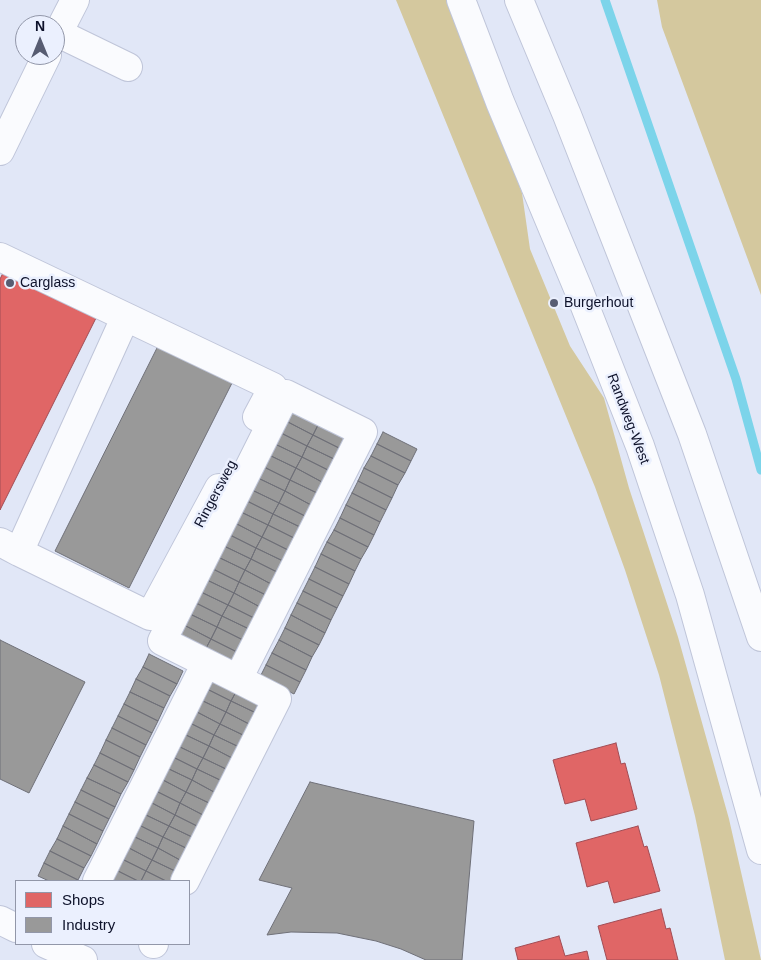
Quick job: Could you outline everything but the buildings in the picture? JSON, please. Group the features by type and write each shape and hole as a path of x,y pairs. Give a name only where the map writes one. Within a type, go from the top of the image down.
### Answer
{"main road":[{"path":"65,19 74,0"},
{"name":"Randweg-West","path":"461,0 500,102 579,291 640,446 690,595 761,850"},
{"path":"519,0 567,115 692,434 761,637"},
{"path":"65,46 128,67"},
{"path":"0,151 43,65"},
{"name":"Ringersweg","path":"0,257 273,387 150,616 9,547 125,318"},
{"path":"186,880 277,699 162,641 286,394 363,432 238,679"},
{"path":"98,880 206,663"},
{"path":"0,920 15,928"}],"shaded area":[{"path":"396,0 447,0 522,193 530,249 570,346 604,398 629,488 678,637 729,819 761,960 725,960 695,816 659,675 625,570 595,487"},
{"path":"657,0 761,0 761,295 662,27"}],"waterway":[{"path":"605,0 736,379 761,470"}],"place":[{"name":"Carglass","path":"10,283"},
{"name":"Burgerhout","path":"554,303"}]}
